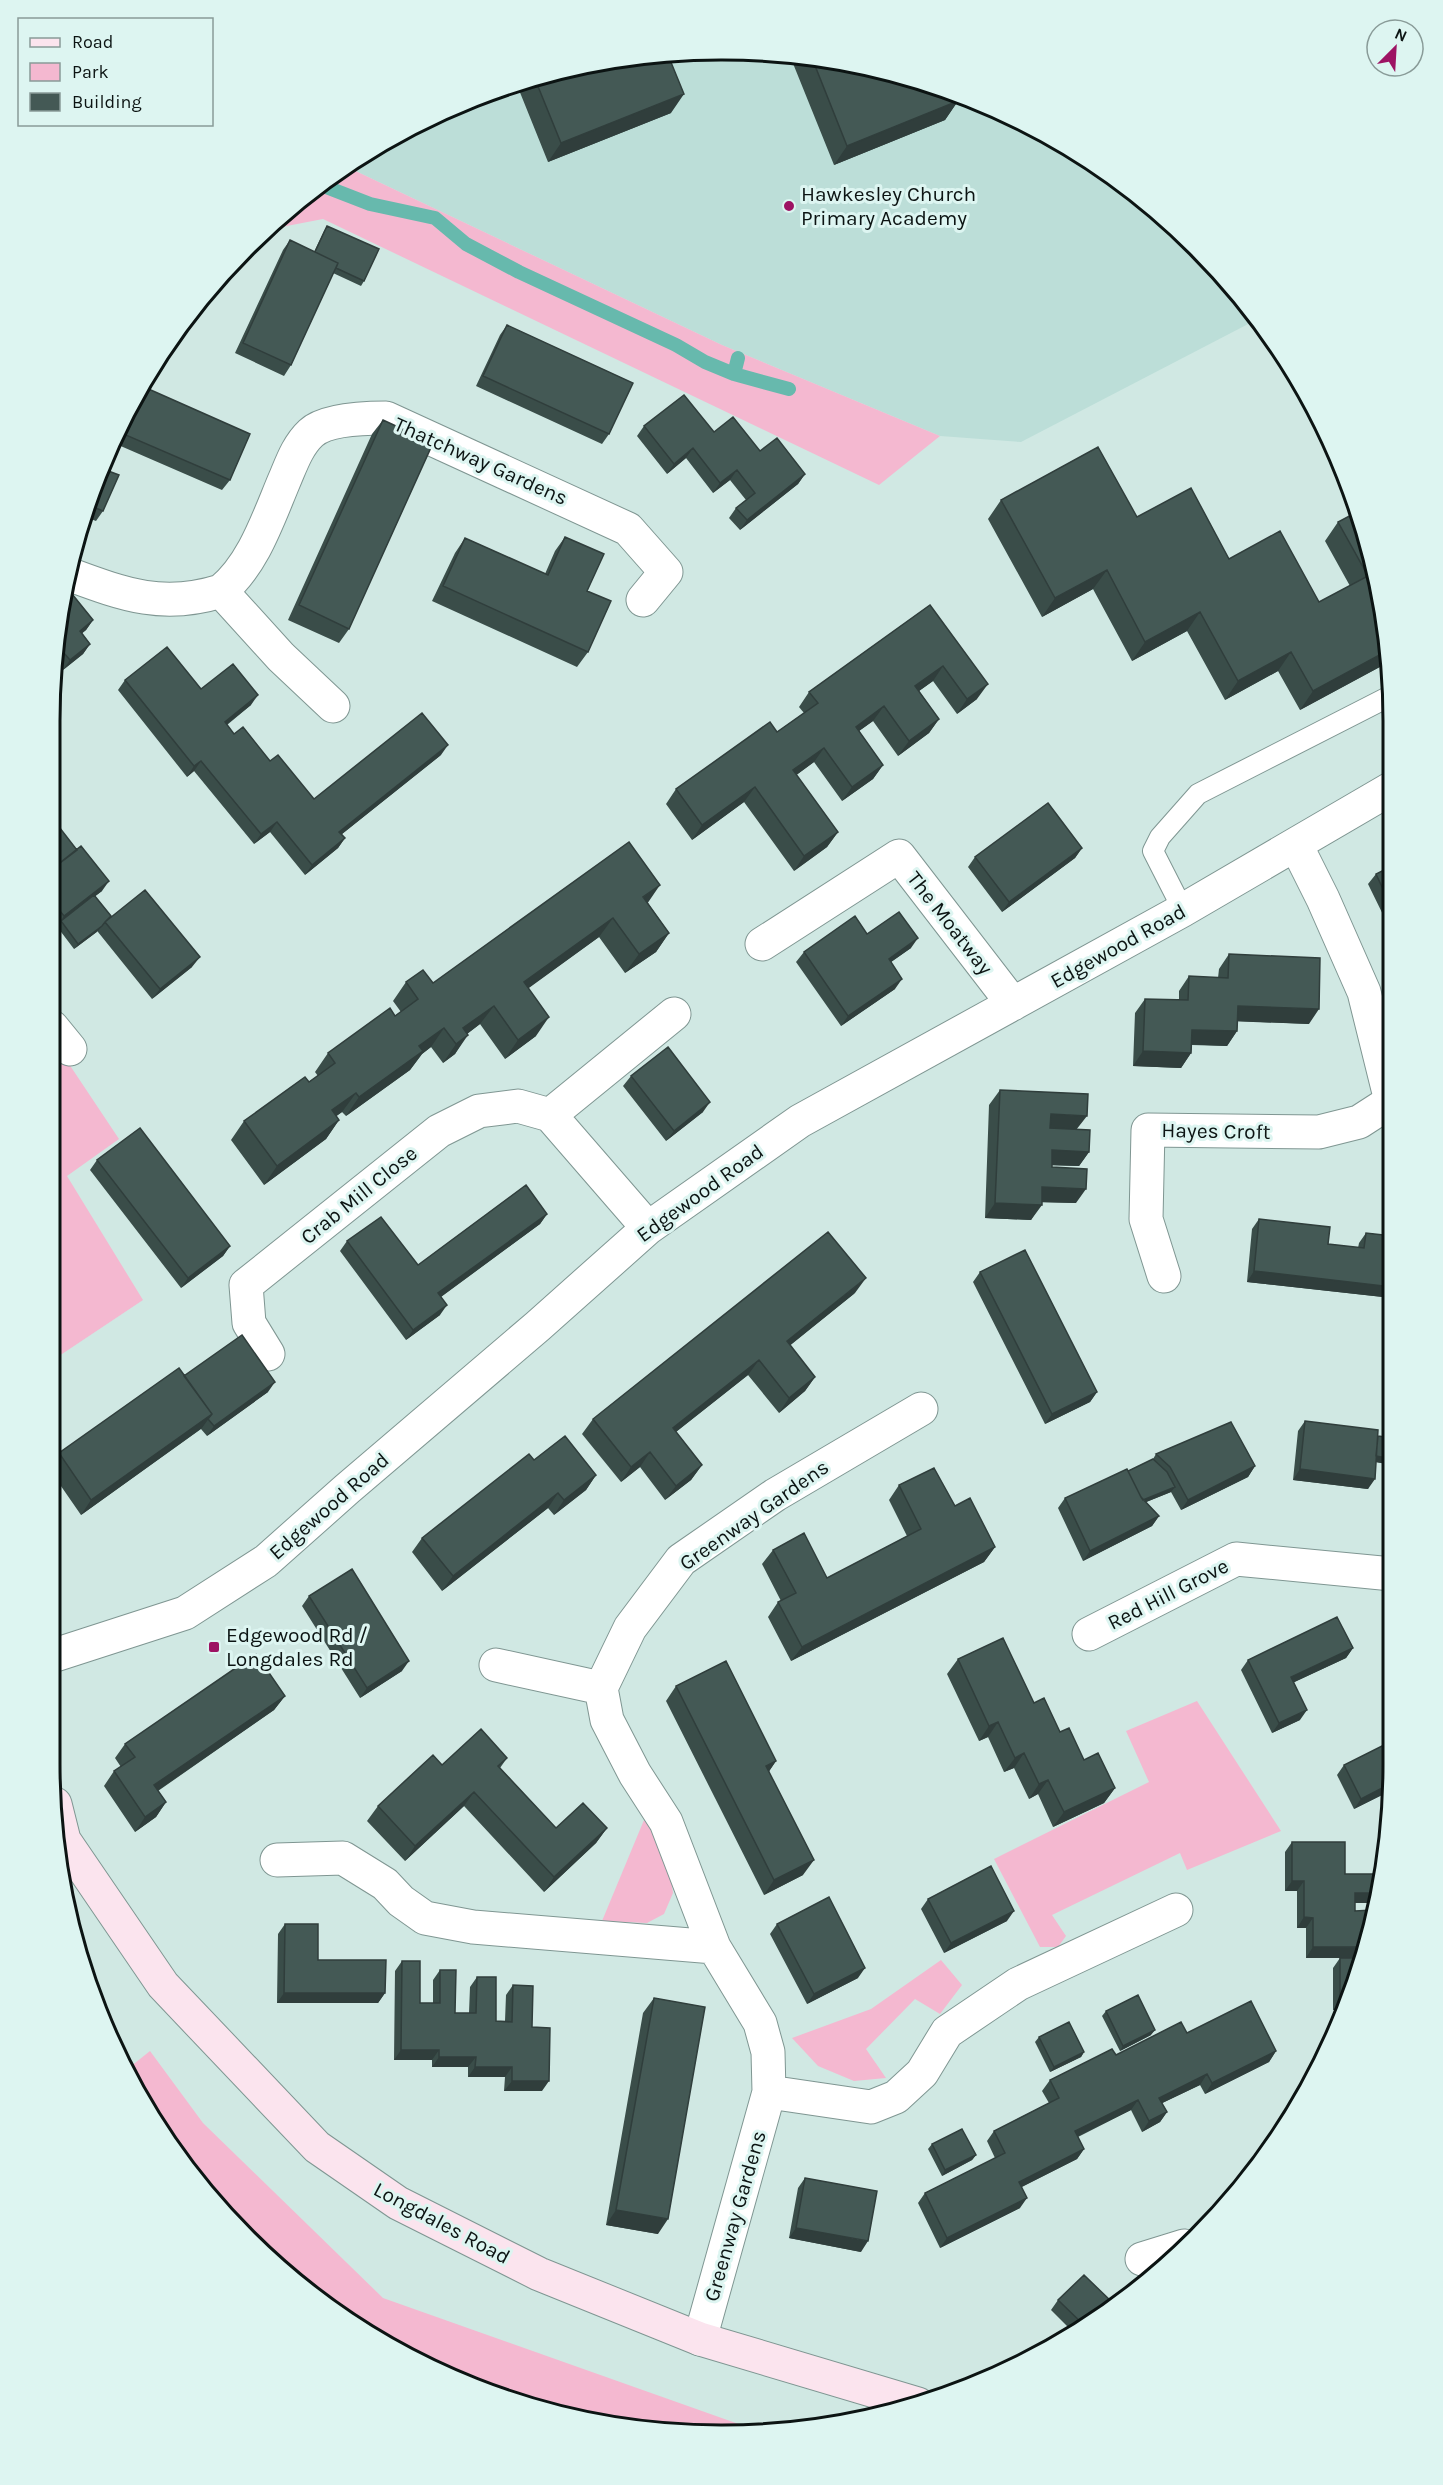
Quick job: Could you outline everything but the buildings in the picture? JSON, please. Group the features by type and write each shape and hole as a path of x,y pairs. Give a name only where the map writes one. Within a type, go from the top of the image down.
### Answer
{"street":[{"name":"Thatchway Gardens","path":"221,591 237,578 269,517 296,453 312,432 357,418 386,418 628,529 666,572 642,600"},
{"path":"77,577 116,592 156,600 202,597 221,591 281,657 333,706"},
{"name":"Edgewood Road","path":"60,1653 185,1613 267,1562 347,1489 538,1326 648,1228 800,1121 1183,910 1383,794"},
{"name":"Hayes Croft","path":"1296,845 1323,899 1364,992 1383,1070"},
{"name":"The Moatway","path":"762,944 899,856 1013,1004"},
{"path":"648,1228 550,1115 674,1014"},
{"name":"Crab Mill Close","path":"268,1354 249,1323 246,1285 439,1131 479,1111 518,1106 550,1115"},
{"name":"Hayes Croft","path":"1164,1276 1146,1219 1148,1130 1319,1132 1359,1122 1383,1108"},
{"name":"Greenway Gardens","path":"700,2340 769,2092 768,2052 760,2023 714,1947 666,1822 635,1774 607,1720 601,1688 630,1628 681,1560 775,1495 921,1409"},
{"name":"Red Hill Grove","path":"1089,1635 1236,1559 1383,1573"},
{"path":"496,1665 601,1688"},
{"name":"Longdales Road","path":"65,1841 163,1985 317,2147 398,2203 539,2274 700,2340 902,2399"},
{"path":"277,1860 343,1858 385,1884 401,1901 425,1918 435,1920 472,1927 714,1947"},
{"path":"769,2092 871,2107 896,2097 922,2073 947,2032 1018,1984 1176,1910"},
{"path":"1142,2259 1169,2251"}],"lane":[{"path":"1183,910 1154,850 1160,837 1198,794 1382,700"}],"shaded area":[{"name":"Hawkesley Church Primary Academy","path":"722,60 765,61 851,73 934,95 975,110 1014,128 1089,171 1158,224 1219,285 1249,323 1021,442 940,436 722,345 355,171 429,128 468,110 509,95 592,73 678,61"}],"green space":[{"path":"355,171 722,345 940,436 879,485 323,219 282,227"},
{"path":"60,1053 119,1139 67,1176 143,1300 60,1355"},
{"path":"1197,1701 1281,1831 1187,1870 1180,1853 1052,1915 1066,1936 1058,1947 1040,1947 994,1859 1149,1782 1126,1731"},
{"path":"644,1820 667,1849 673,1893 664,1914 647,1923 602,1921"},
{"path":"941,1960 962,1985 940,2014 915,1999 866,2049 886,2078 854,2081 818,2066 792,2038 871,2009"},
{"path":"150,2051 203,2123 383,2298 740,2425 678,2424 635,2419 550,2402 468,2375 391,2336 354,2314 285,2261 224,2200 171,2131 133,2065"}],"waterway":[{"path":"330,189 370,204 435,218 466,244 519,272 676,345 705,362 734,374 789,389"},
{"path":"734,374 738,358"}],"place":[{"name":"Hawkesley Church Primary Academy","path":"789,206"},
{"name":"Edgewood Rd / Longdales Rd","path":"214,1647"}]}
